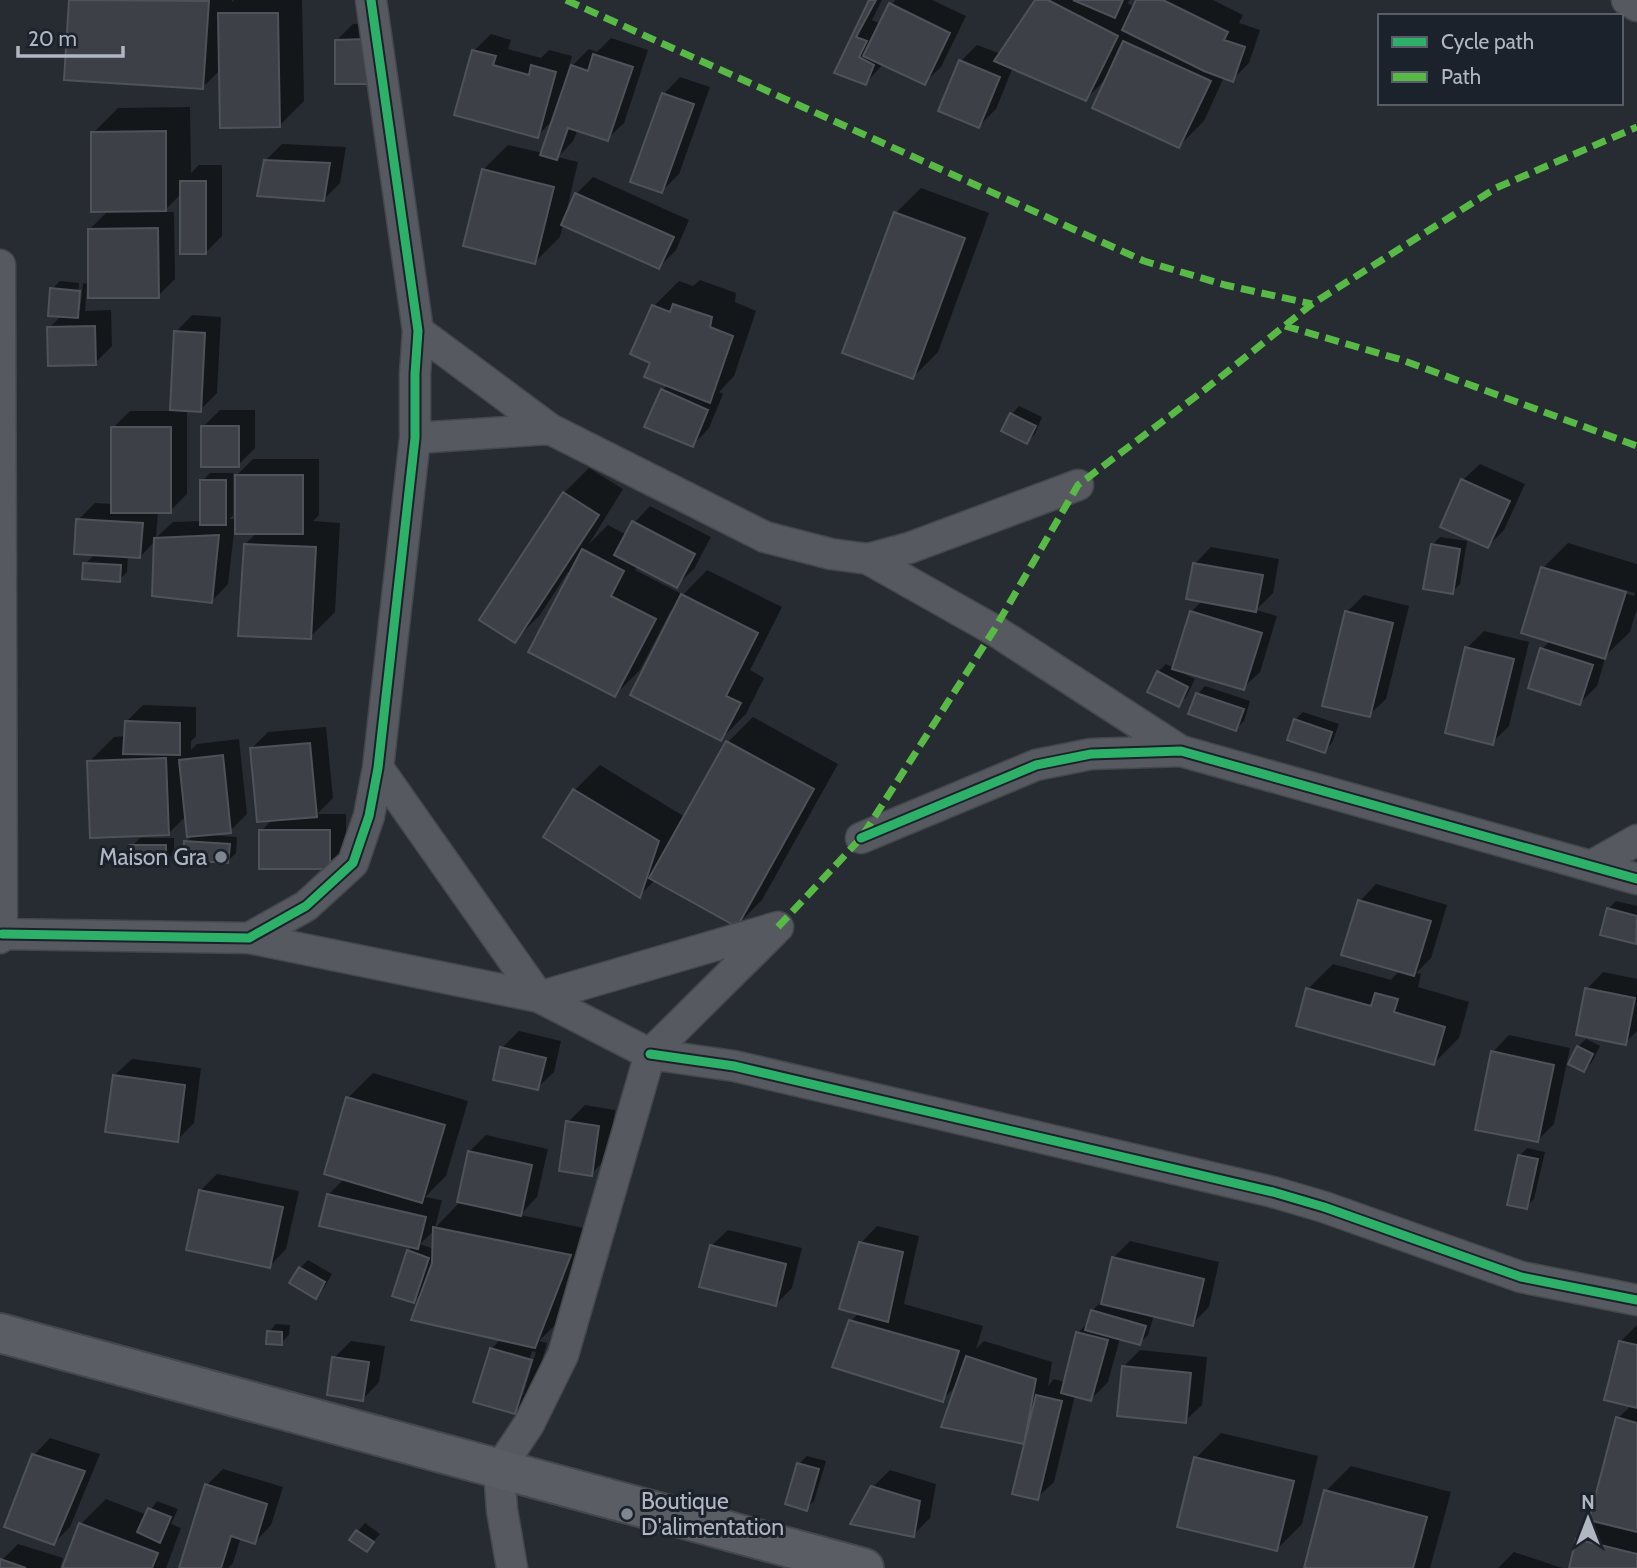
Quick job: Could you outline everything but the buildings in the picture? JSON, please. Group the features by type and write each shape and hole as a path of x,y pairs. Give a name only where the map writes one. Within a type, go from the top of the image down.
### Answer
{"main road":[{"path":"16,1337 864,1568"}],"street":[{"path":"249,938 306,906 353,863 369,816 378,768 415,439 418,331 371,0"},
{"path":"1628,0 1637,6"},
{"path":"0,265 1,936 249,938 539,997 650,1054 734,1066 1273,1192 1324,1207 1521,1277 1637,1300"},
{"path":"418,331 550,429 765,537 831,554 868,559 995,630 1181,751 1637,879"},
{"path":"415,439 550,429"},
{"path":"868,559 909,548 1078,485"},
{"path":"861,838 1036,765 1091,754 1181,751"},
{"path":"378,768 539,997"},
{"path":"1591,866 1637,840"},
{"path":"512,1568 502,1510 499,1469 529,1424 563,1355 650,1054 778,927 539,997"},
{"path":"0,1313 16,1337"}],"marked path":[{"path":"566,0 1144,261 1225,285 1312,304"},
{"path":"778,927 861,838 994,630 1078,485 1203,391 1312,304 1496,188 1637,127"},
{"path":"1285,326 1402,360 1637,446"}],"cycle path":[{"path":"2,934 249,938 306,906 353,863 369,816 378,768 415,438 418,331 371,0"},
{"path":"861,838 1036,765 1091,754 1181,751 1637,879"},
{"path":"650,1054 734,1066 1273,1192 1324,1207 1521,1277 1637,1300"}],"place":[{"name":"Maison Gra","path":"221,857"},
{"name":"Boutique D'alimentation","path":"627,1514"}]}
